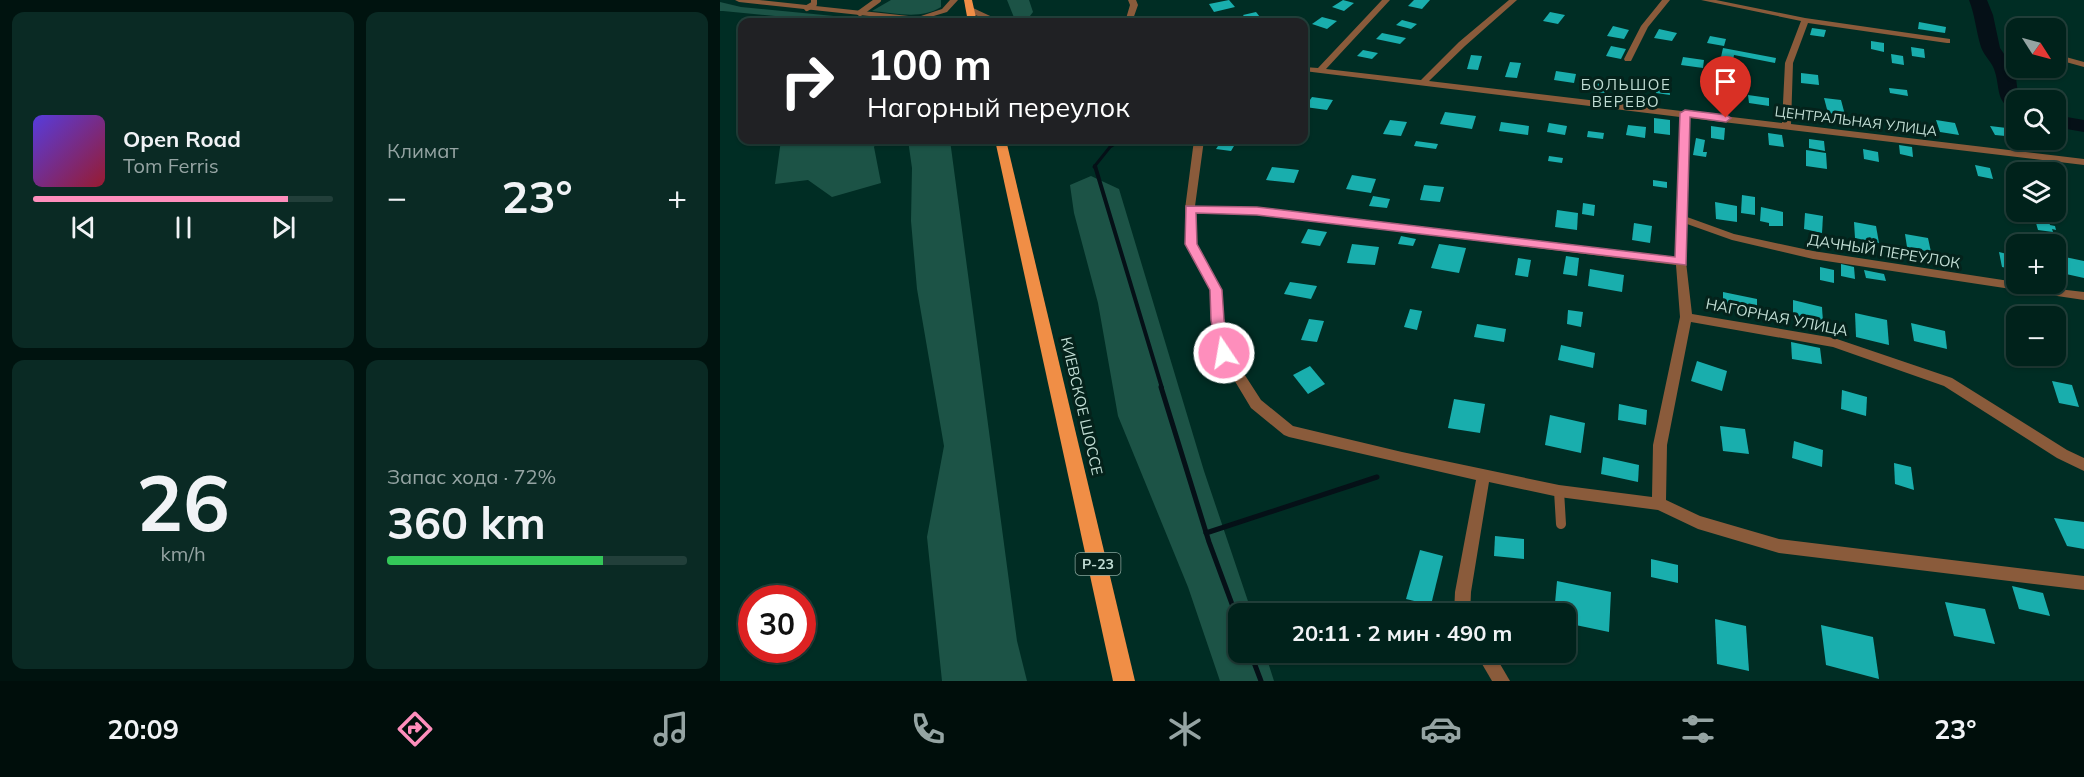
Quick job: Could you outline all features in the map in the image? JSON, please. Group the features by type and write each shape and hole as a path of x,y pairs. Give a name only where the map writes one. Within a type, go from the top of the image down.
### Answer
{"main road":[{"name":"КИЕВСКОЕ ШОССЕ","path":"1001,144 1124,681"}],"street":[{"path":"739,0 899,18"},
{"path":"913,18 940,12 948,8 954,0"},
{"path":"1130,18 1134,5 1132,0"},
{"path":"1320,70 1383,0"},
{"path":"1424,82 1462,44 1513,0"},
{"path":"1628,58 1645,26 1666,0"},
{"path":"1705,0 1805,20 1947,41"},
{"path":"969,5 992,18"},
{"path":"1786,126 1789,63 1805,20"},
{"path":"2066,59 2084,65"},
{"name":"ЦЕНТРАЛЬНАЯ УЛИЦА","path":"1308,69 2084,162"},
{"path":"1659,504 1660,445 1686,317 1681,262 1685,113"},
{"path":"1198,144 1190,209 1191,244 1216,290 1217,320 1224,353 1256,404 1289,431 1402,458 1559,491 1659,504 1698,522 1779,546 2084,583"},
{"path":"1190,209 1257,211 1681,262"},
{"name":"ДАЧНЫЙ ПЕРЕУЛОК","path":"1683,219 1732,237 1813,255 2084,296"},
{"name":"НАГОРНАЯ УЛИЦА","path":"1686,317 1834,343 1948,382 2062,454 2084,465"},
{"path":"1462,603 1462,592 1484,474"},
{"path":"1490,663 1502,681"}],"lane":[{"path":"807,8 814,4 814,0"},
{"path":"860,14 878,0"},
{"path":"1559,491 1561,524"}],"green space":[{"path":"891,0 941,0 941,7 916,15 872,11"},
{"path":"1007,0 1029,0 1033,12 1028,18 1014,18"},
{"path":"720,2 741,7 854,18 794,18 720,11"},
{"path":"780,144 876,144 874,147 881,183 832,197 808,180 775,184"},
{"path":"909,144 951,144 1017,641 1027,681 942,681 927,537 944,446 917,289 911,221 912,168"},
{"path":"1091,176 1119,189 1204,471 1249,603 1228,603 1228,663 1268,663 1274,681 1220,681 1188,587 1118,416 1098,303 1074,213 1070,185"}],"building":[{"path":"1229,0 1235,7 1214,12 1209,4"},
{"path":"1343,0 1354,3 1344,11 1332,7"},
{"path":"1414,0 1430,0 1422,9 1408,6"},
{"path":"1256,12 1261,18 1245,18 1243,15"},
{"path":"1550,12 1565,15 1558,24 1543,21"},
{"path":"1322,17 1337,21 1327,29 1312,24"},
{"path":"1402,20 1417,24 1411,29 1396,25"},
{"path":"1919,22 1946,27 1945,33 1918,29"},
{"path":"1613,26 1629,30 1624,39 1607,36"},
{"path":"1812,28 1826,30 1824,37 1810,35"},
{"path":"1659,29 1677,33 1672,41 1654,38"},
{"path":"1382,33 1406,38 1400,44 1376,39"},
{"path":"1710,36 1726,39 1724,46 1707,43"},
{"path":"1871,41 1884,43 1884,52 1871,49"},
{"path":"1611,46 1626,49 1621,59 1606,56"},
{"path":"1911,47 1924,49 1925,58 1912,56"},
{"path":"1723,48 1776,58 1775,63 1734,55 1733,60 1721,57"},
{"path":"1363,50 1378,53 1372,59 1357,56"},
{"path":"1891,54 1903,56 1904,65 1892,63"},
{"path":"1471,55 1482,56 1478,70 1467,69"},
{"path":"1683,57 1704,60 1703,68 1681,65"},
{"path":"1510,62 1521,63 1517,78 1505,77"},
{"path":"1556,71 1576,74 1574,83 1554,80"},
{"path":"1801,73 1818,75 1819,85 1801,83"},
{"path":"1593,83 1605,84 1605,93 1594,92"},
{"path":"1655,83 1669,85 1670,95 1656,93"},
{"path":"1889,88 1907,90 1908,96 1890,93"},
{"path":"1708,91 1721,92 1722,100 1709,99"},
{"path":"1748,95 1769,98 1769,106 1749,103"},
{"path":"1312,97 1333,100 1327,110 1308,107"},
{"path":"1824,98 1841,100 1845,115 1828,113"},
{"path":"1445,112 1476,116 1472,129 1440,124"},
{"path":"1654,118 1670,120 1670,135 1654,133"},
{"path":"1390,120 1407,122 1401,136 1383,134"},
{"path":"1936,120 1955,123 1959,135 1940,132"},
{"path":"1501,122 1529,126 1528,135 1499,131"},
{"path":"1549,123 1567,126 1565,135 1547,132"},
{"path":"1628,125 1646,127 1645,138 1626,135"},
{"path":"1711,126 1725,128 1724,140 1711,138"},
{"path":"1990,126 2006,128 2006,136 1995,135"},
{"path":"1588,131 1604,133 1603,139 1587,137"},
{"path":"1768,133 1782,135 1784,147 1769,145"},
{"path":"1696,138 1705,140 1703,152 1707,152 1706,157 1693,155"},
{"path":"1809,139 1824,141 1825,151 1809,148"},
{"path":"1416,141 1438,144 1436,149 1414,146"},
{"path":"1219,144 1235,144 1231,151 1216,149"},
{"path":"1899,145 1912,147 1913,157 1900,154"},
{"path":"1863,149 1878,152 1879,162 1864,159"},
{"path":"1806,150 1826,153 1827,169 1806,166"},
{"path":"1549,156 1563,158 1562,163 1548,161"},
{"path":"1975,165 1990,168 1993,179 1978,176"},
{"path":"1272,167 1299,170 1294,183 1266,180"},
{"path":"1352,175 1376,179 1371,193 1346,189"},
{"path":"1653,180 1667,182 1667,188 1653,186"},
{"path":"1424,185 1444,187 1440,202 1420,200"},
{"path":"1742,195 1755,197 1755,215 1741,213"},
{"path":"1373,196 1390,199 1387,208 1369,206"},
{"path":"1715,202 1737,206 1737,222 1716,219"},
{"path":"1583,203 1595,205 1594,216 1582,214"},
{"path":"1761,207 1783,212 1783,226 1769,226 1769,223 1760,221"},
{"path":"1557,210 1578,213 1577,230 1555,227"},
{"path":"1805,213 1823,216 1822,233 1804,229"},
{"path":"1854,222 1876,226 1879,243 1855,238"},
{"path":"2036,222 2049,222 2050,225 2055,226 2056,230 2052,229 2053,232 2038,230"},
{"path":"1634,223 1652,226 1650,243 1632,240"},
{"path":"1308,229 1327,232 1320,246 1301,243"},
{"path":"1905,234 1928,238 1931,252 1907,247"},
{"path":"1401,236 1416,239 1413,246 1398,244"},
{"path":"1352,244 1379,247 1375,265 1347,263"},
{"path":"1439,244 1466,248 1459,273 1431,268"},
{"path":"1999,252 2006,254 2006,268 2002,267"},
{"path":"1566,256 1579,258 1577,276 1563,274"},
{"path":"2066,257 2084,261 2084,278 2066,274"},
{"path":"1518,258 1531,260 1528,277 1515,275"},
{"path":"1841,264 1854,267 1855,279 1841,276"},
{"path":"1820,267 1834,270 1834,283 1820,280"},
{"path":"1590,269 1624,275 1622,292 1588,286"},
{"path":"1864,270 1884,274 1886,281 1866,278"},
{"path":"1290,282 1317,286 1311,299 1284,294"},
{"path":"1723,292 1757,299 1757,313 1723,306"},
{"path":"1793,300 1822,307 1823,322 1793,316"},
{"path":"1410,309 1422,311 1417,330 1404,327"},
{"path":"1568,310 1583,312 1581,327 1567,324"},
{"path":"1855,313 1887,320 1889,345 1856,337"},
{"path":"1309,319 1324,321 1317,342 1301,340"},
{"path":"1911,323 1945,331 1947,349 1914,341"},
{"path":"1477,324 1506,329 1504,342 1474,337"},
{"path":"1791,342 1820,348 1822,364 1792,359"},
{"path":"1561,345 1595,353 1593,368 1558,360"},
{"path":"1697,361 1727,371 1722,391 1691,381"},
{"path":"1310,366 1325,384 1308,394 1293,375"},
{"path":"2052,381 2072,385 2079,407 2059,403"},
{"path":"1842,390 1867,397 1866,416 1841,409"},
{"path":"1454,399 1485,404 1480,433 1448,428"},
{"path":"1619,404 1647,410 1646,425 1618,420"},
{"path":"1550,415 1585,423 1581,453 1545,445"},
{"path":"1720,426 1745,429 1749,454 1723,451"},
{"path":"1794,441 1823,450 1822,467 1792,458"},
{"path":"1603,457 1639,465 1638,482 1601,474"},
{"path":"1894,463 1911,467 1914,490 1895,484"},
{"path":"2054,518 2084,522 2084,549 2067,546"},
{"path":"1495,536 1524,539 1524,559 1494,556"},
{"path":"1420,550 1443,556 1431,603 1406,599"},
{"path":"1651,559 1678,565 1678,583 1651,577"},
{"path":"1557,581 1611,592 1609,632 1576,625 1576,603 1555,603"},
{"path":"2012,586 2043,593 2050,616 2019,609"},
{"path":"1945,602 1985,609 1995,644 1954,636"},
{"path":"1715,619 1746,626 1749,671 1717,664"},
{"path":"1821,625 1873,637 1879,679 1826,665"}],"waterway":[{"path":"1978,0 1984,15 1991,48 2005,70 2007,90"},
{"path":"2066,123 2084,126"},
{"path":"1094,167 1115,144"},
{"path":"1095,166 1162,388"},
{"path":"1161,387 1206,533"},
{"path":"1206,533 1377,477"},
{"path":"1206,533 1232,603"},
{"path":"1254,663 1261,681"}],"district":[{"name":"БОЛЬШОЕ ВЕРЕВО","path":"1626,92"}],"route":[{"path":"1224,353 1217,320 1216,290 1191,244 1190,209 1257,211 1681,262 1685,113 1726,118"}]}
